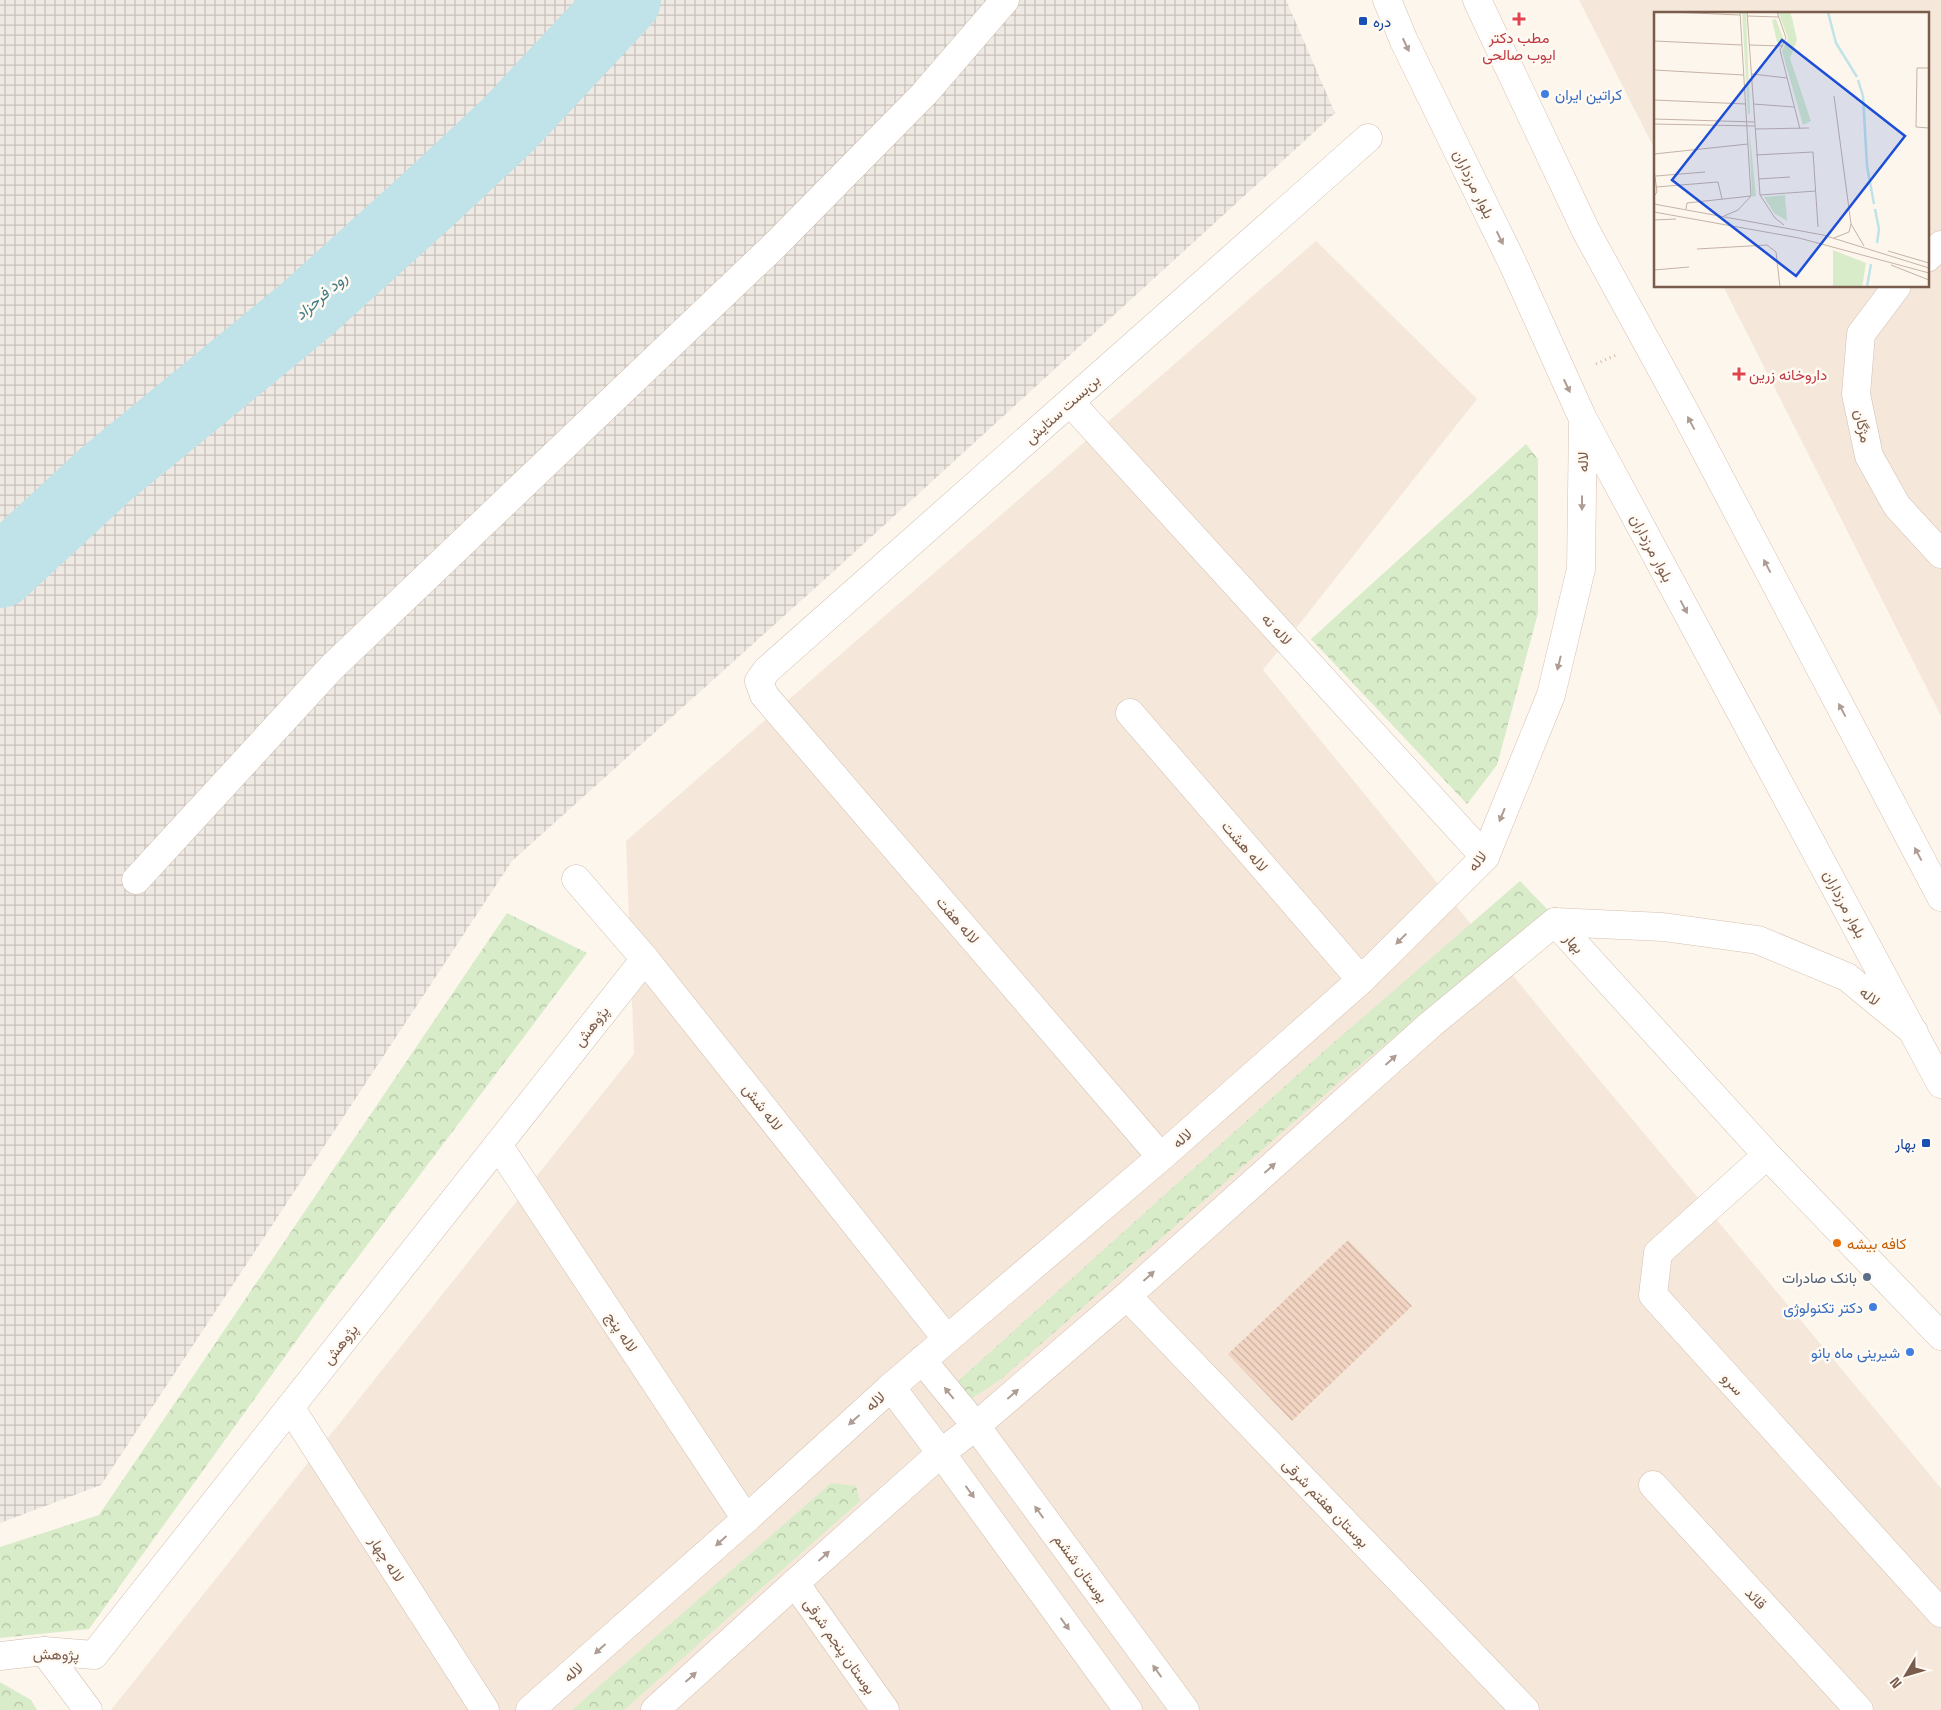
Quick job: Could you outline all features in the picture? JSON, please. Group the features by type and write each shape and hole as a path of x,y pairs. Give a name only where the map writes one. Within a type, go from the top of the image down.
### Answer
{"street":[{"path":"136,880 332,667 775,245 924,94 1005,0"},
{"name":"بلوار مرزداران","path":"1387,0 1404,41 1513,264 1583,419 1941,1084"},
{"path":"1477,0 1586,230 1699,438 1941,897"},
{"name":"بن‌بست ستایش","path":"758,681 767,670 1368,138"},
{"path":"1928,257 1941,245"},
{"name":"مژگان","path":"1896,288 1861,334 1856,394 1869,456 1897,506 1941,554"},
{"name":"لاله نه","path":"1070,402 1484,857"},
{"name":"لاله","path":"530,1710 746,1519 890,1387 1161,1157 1361,980 1484,857 1551,695 1581,569 1583,419"},
{"name":"لاله هفت","path":"758,681 764,695 1161,1157"},
{"name":"لاله هشت","path":"1130,713 1361,980"},
{"name":"لاله شش","path":"576,879 645,959 946,1338"},
{"path":"655,1710 795,1582 941,1453 976,1426 1127,1296 1431,1024 1555,922"},
{"name":"لاله","path":"1555,922 1663,927 1758,940 1847,978 1914,1032"},
{"name":"بهار","path":"1555,922 1768,1155 1941,1336"},
{"name":"پژوهش","path":"0,1656 44,1651 94,1655 645,959"},
{"name":"لاله پنج","path":"498,1145 746,1519"},
{"name":"سرو","path":"1768,1155 1658,1253 1653,1295 1941,1613"},
{"name":"بوستان هفتم شرقی","path":"1127,1296 1525,1710"},
{"name":"بوستان ششم","path":"922,1360 976,1426 1186,1710"},
{"path":"890,1387 941,1453 1128,1710"},
{"name":"لاله چهار","path":"290,1407 485,1710"},
{"name":"قائد","path":"1653,1485 1859,1710"},
{"name":"بوستان پنجم شرقی","path":"795,1582 885,1710"},
{"path":"44,1651 88,1710"}],"path":[{"path":"1564,379 1646,341"}],"shaded area":[{"path":"0,0 1286,0 1335,113 834,571 512,861 101,1485 0,1523"},
{"path":"1579,0 1941,0 1941,716 1724,288 1928,288 1928,12 1654,12 1654,148"},
{"path":"1316,241 1477,399 1263,670 1556,1028 1941,1488 1941,1710 111,1710 634,1054 626,841"}],"green space":[{"path":"1526,444 1538,459 1538,613 1497,765 1467,804 1311,639"},
{"path":"1520,881 1550,912 1345,1077 1001,1379 968,1401 956,1383 1324,1051"},
{"path":"507,913 587,953 322,1305 89,1629 0,1638 0,1547 99,1515"},
{"path":"831,1483 856,1486 860,1501 624,1710 572,1710"},
{"path":"0,1682 31,1700 37,1710 0,1710"}],"building":[{"path":"1348,1240 1412,1306 1292,1421 1228,1354"}],"waterway":[{"name":"رود فرحزاد","path":"0,572 106,474 306,310 432,196 509,124 625,0"}],"place":[{"name":"مطب دکتر ایوب صالحی","path":"1519,19"},
{"name":"دره","path":"1363,21"},
{"name":"کراتین ایران","path":"1545,94"},
{"name":"داروخانه زرین","path":"1739,374"},
{"name":"بهار","path":"1926,1143"},
{"name":"کافه بیشه","path":"1837,1243"},
{"name":"بانک صادرات","path":"1867,1277"},
{"name":"دکتر تکنولوژی","path":"1873,1307"},
{"name":"شیرینی ماه بانو","path":"1910,1352"}]}
